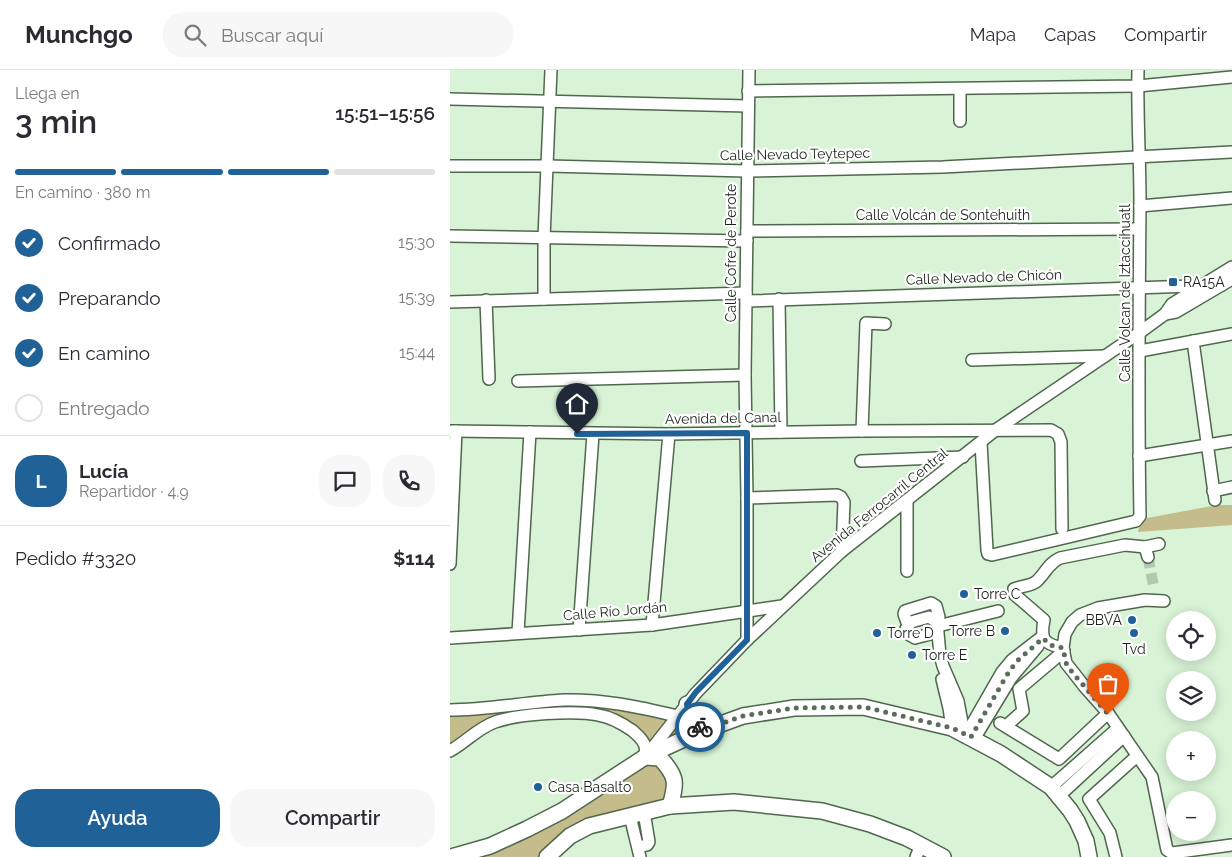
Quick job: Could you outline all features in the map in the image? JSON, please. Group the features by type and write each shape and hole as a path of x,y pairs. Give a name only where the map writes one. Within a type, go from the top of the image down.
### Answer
{"main road":[{"path":"451,857 489,852 562,811 645,757 709,728 743,716 794,708 864,707 968,736 1057,794 1070,810 1083,835 1090,857"},
{"path":"682,710 695,726 709,728"},
{"path":"645,757 660,758 674,775 674,793 670,806"},
{"path":"547,857 570,836 583,830 637,814 670,806 734,802 822,811 870,824 919,851 939,856"}],"street":[{"path":"544,298 544,238 551,70"},
{"name":"Calle Cofre de Perote","path":"747,640 747,433 745,376 749,70"},
{"name":"Calle Volcan de Iztaccíhuatl","path":"981,443 988,554 1136,521 1140,516 1138,229 1140,158 1138,70"},
{"path":"748,91 1138,86 1232,77"},
{"path":"960,89 960,121"},
{"path":"450,99 748,106"},
{"name":"Calle Nevado Teytepec","path":"450,166 548,166 747,171 943,167 1232,152"},
{"path":"1140,206 1232,198"},
{"name":"Calle Volcán de Sontehuith","path":"450,236 544,238 747,236 1138,229"},
{"name":"Avenida Ferrocarril Central","path":"645,757 696,692 782,606 842,551 997,430 1139,333 1165,314 1172,304 1232,267"},
{"name":"Calle Nevado de Chicón","path":"450,302 544,298 746,297 779,299 1044,289 1138,288 1227,282"},
{"name":"Avenida Ferrocarril Central","path":"1165,314 1176,312 1227,282"},
{"path":"779,299 781,432"},
{"path":"486,300 489,379"},
{"path":"862,431 866,323 885,324"},
{"path":"1140,351 1232,334"},
{"path":"1193,340 1214,495 1232,487"},
{"path":"972,360 1106,356"},
{"path":"518,380 745,376"},
{"name":"Avenida del Canal","path":"453,431 669,434 1051,430 1058,434 1061,442 1062,529"},
{"path":"450,564 453,431"},
{"path":"518,634 530,432"},
{"path":"579,630 593,434"},
{"path":"652,625 669,434"},
{"path":"1139,456 1232,441"},
{"path":"861,461 963,457"},
{"path":"747,498 836,495 841,497 844,502 842,551"},
{"path":"907,500 907,571"},
{"path":"968,736 1025,666 1044,639 1044,620 1014,595 1014,589 1036,583 1048,566 1060,558 1125,545 1146,552 1159,544"},
{"path":"1154,588 1159,601 1139,601 1098,608 1080,615 1072,622 1065,634 1064,650 1066,663 1108,714 1152,777 1167,850 1172,853 1222,851"},
{"name":"Calle Río Jordán","path":"450,638 652,625 782,606"},
{"path":"968,736 958,701 943,666 936,628 929,617 911,622 906,629 911,637 915,638 936,628 998,611"},
{"path":"1044,639 1050,645 1064,650"},
{"path":"1064,650 1019,689 1023,711 1003,724 1059,759 1108,714"},
{"path":"450,710 565,700 601,701 682,710"},
{"path":"618,722 624,704"},
{"path":"478,708 483,728"},
{"path":"450,750 483,728 509,718 584,713 600,715 618,722 640,737 645,745 645,757"},
{"path":"1057,794 1123,734"},
{"path":"1057,794 1123,734"},
{"path":"1116,857 1110,833 1089,800 1137,756"},
{"path":"637,814 639,852"}],"shaded area":[{"path":"1217,505 1232,505 1232,525 1138,532 1142,519"},
{"path":"565,700 677,716 695,726 646,757 670,768 670,806 611,820 547,857 451,857 459,856 621,774 645,745 599,715 509,719 450,751 450,710"}],"tunnel":[{"path":"1148,557 1154,588"}],"way so far":[{"path":"700,727 709,728 743,716 794,708 864,707 952,728 971,737 1016,662 1043,638 1050,645 1063,648 1066,663 1072,672 1108,714"}],"place":[{"name":"RA15A","path":"1173,282"},
{"name":"Torre C","path":"964,594"},
{"name":"BBVA","path":"1132,620"},
{"name":"Torre B","path":"1005,631"},
{"name":"Torre D","path":"877,633"},
{"name":"Tvd","path":"1134,633"},
{"name":"Torre E","path":"912,655"},
{"name":"Casa Basalto","path":"538,787"}],"route":[{"path":"577,434 747,433 747,640 696,692 687,704 690,722 700,727"}]}
